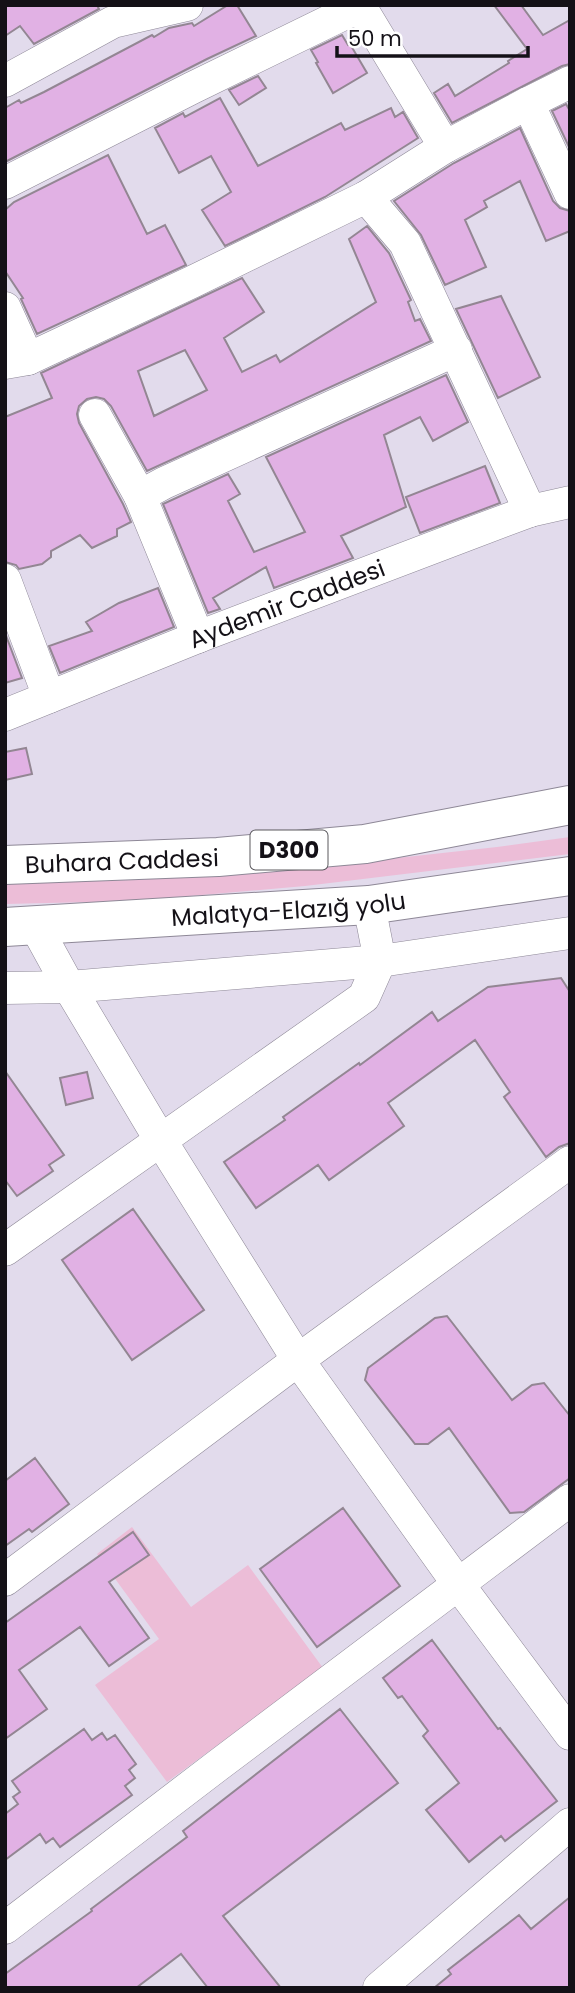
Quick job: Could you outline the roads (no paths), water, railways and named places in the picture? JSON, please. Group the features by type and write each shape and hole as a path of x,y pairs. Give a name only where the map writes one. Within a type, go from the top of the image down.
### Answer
{"highway":[{"name":"Buhara Caddesi","path":"5,865 218,857 366,844 570,805"},
{"name":"Malatya-Elazığ yolu","path":"20,926 369,905 570,876"}],"street":[{"path":"5,81 106,14 187,5"},
{"path":"5,183 192,88 318,15 361,6 445,148"},
{"path":"5,307 17,361 192,282 366,197 445,148 570,82"},
{"path":"528,103 570,193"},
{"path":"366,197 405,243 530,511"},
{"path":"140,496 456,350"},
{"path":"95,415 140,496 198,637"},
{"name":"Aydemir Caddesi","path":"5,715 198,637 530,511 570,502"},
{"path":"5,580 49,697"},
{"path":"5,1250 364,997 380,961 369,905"},
{"path":"20,926 69,986 161,1141 298,1360 458,1584 570,1734"},
{"path":"5,988 69,986 380,961 570,933"},
{"path":"5,1580 298,1360 570,1162"},
{"path":"5,1928 570,1500"},
{"path":"379,1988 570,1824"}]}
